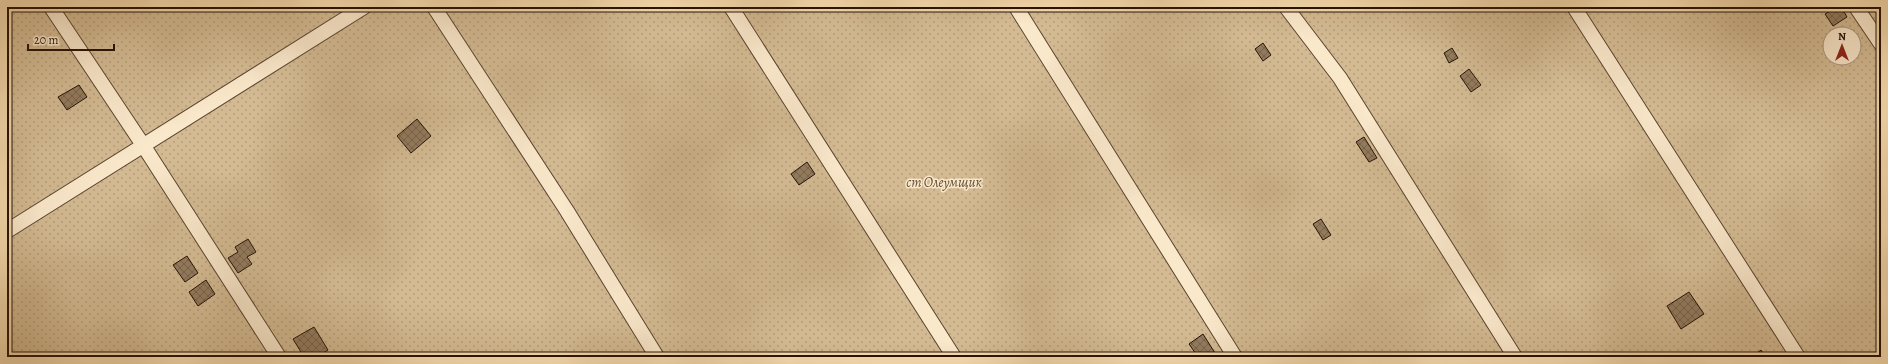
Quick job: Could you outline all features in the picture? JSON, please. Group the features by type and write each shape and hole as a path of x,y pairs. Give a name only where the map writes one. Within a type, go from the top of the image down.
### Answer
{"lane":[{"path":"51,7 143,145 279,357"},
{"path":"7,231 364,7"},
{"path":"434,7 568,211 657,357"},
{"path":"731,7 954,357"},
{"path":"1016,7 1235,357"},
{"path":"1286,7 1340,78 1515,357"},
{"path":"1574,7 1798,357"},
{"path":"1856,7 1881,44"}],"green space":[{"name":"ст Олеумщик","path":"7,7 1881,7 1881,357 7,357"}],"building":[{"path":"1837,7 1841,7 1847,17 1833,26 1825,14"},
{"path":"1263,43 1271,55 1263,61 1255,49"},
{"path":"1452,48 1458,58 1449,63 1444,53"},
{"path":"1469,69 1481,85 1471,92 1460,76"},
{"path":"79,85 87,97 67,110 58,97"},
{"path":"417,119 431,136 411,153 397,136"},
{"path":"1364,137 1377,158 1369,162 1356,142"},
{"path":"807,162 815,174 799,185 791,174"},
{"path":"1321,219 1331,235 1323,240 1313,224"},
{"path":"248,239 256,252 247,257 252,264 238,273 228,258 238,252 235,247"},
{"path":"187,256 198,273 185,282 173,265"},
{"path":"206,280 215,294 198,306 189,292"},
{"path":"1689,292 1704,314 1681,329 1667,306"},
{"path":"314,327 328,350 317,357 304,357 293,339"},
{"path":"1203,334 1215,353 1209,357 1198,357 1189,344"},
{"path":"1761,350 1766,357 1751,357"}]}
